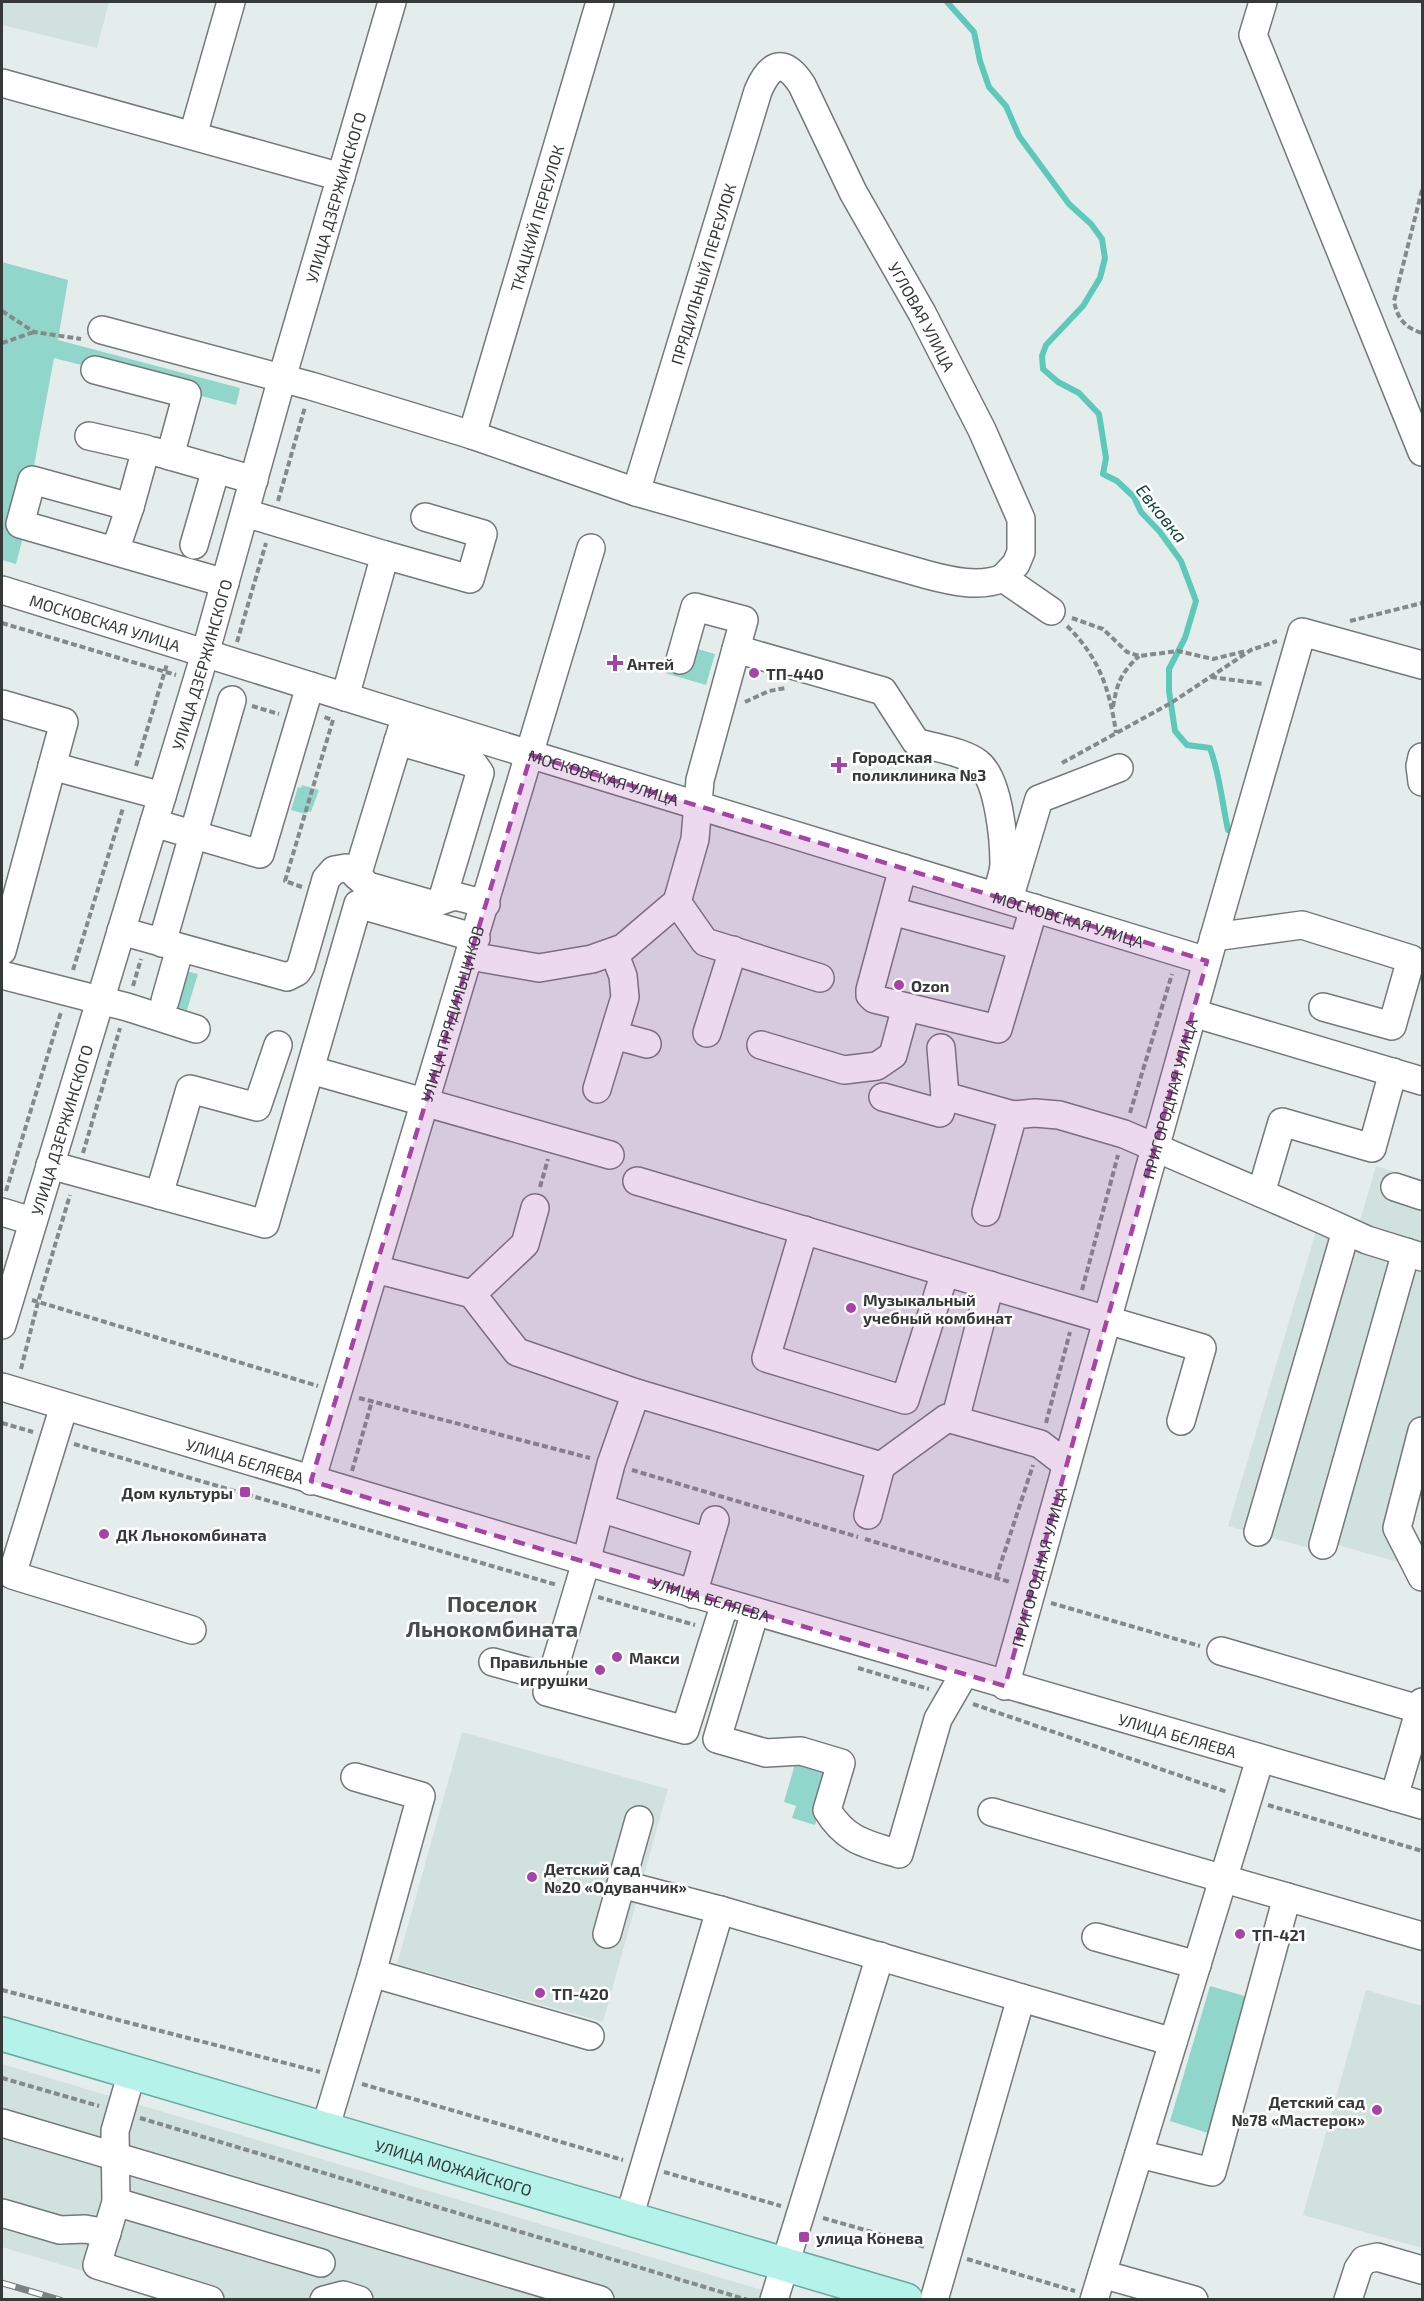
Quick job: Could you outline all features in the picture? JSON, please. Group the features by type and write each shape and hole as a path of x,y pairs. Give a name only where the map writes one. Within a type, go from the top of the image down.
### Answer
{"main road":[{"name":"УЛИЦА МОЖАЙСКОГО","path":"2,2034 906,2300"}],"street":[{"path":"193,135 231,2"},
{"name":"УЛИЦА ДЗЕРЖИНСКОГО","path":"2,1325 205,654 282,378 392,2"},
{"name":"ТКАЦКИЙ ПЕРЕУЛОК","path":"472,435 550,164 600,2"},
{"path":"1263,2 1253,35 1422,452"},
{"name":"ПРЯДИЛЬНЫЙ ПЕРЕУЛОК","path":"636,492 758,91 765,74 771,69 781,67"},
{"name":"УГЛОВАЯ УЛИЦА","path":"781,67 790,70 802,85 853,192 922,313 1002,473 1021,519 1022,536 1021,552 1016,564 1003,578"},
{"path":"2,83 341,177"},
{"path":"102,330 282,378 472,435 636,492 928,576 967,582 995,582 1003,578 1052,611"},
{"path":"95,370 187,394 130,507 115,551"},
{"path":"89,436 254,480"},
{"path":"194,545 216,469"},
{"path":"130,507 32,480 20,524 225,583"},
{"path":"245,513 470,579 483,534 425,517"},
{"name":"УЛИЦА ПРЯДИЛЬЩИКОВ","path":"311,1481 531,755 591,548"},
{"path":"345,697 385,555"},
{"name":"МОСКОВСКАЯ УЛИЦА","path":"2,590 205,654 304,706 345,697 402,728 531,755 1179,952 1211,949"},
{"path":"50,1165 265,1224 358,904 473,947 539,968 592,960 622,948 677,902 695,839 700,780 744,620 695,607 680,660"},
{"path":"1302,632 1422,664"},
{"name":"ПРИГОРОДНАЯ УЛИЦА","path":"1005,1686 1302,632"},
{"path":"736,650 883,691 916,742 968,758 979,764 992,784 1004,867 1022,946 998,1029 874,999 870,993 903,868"},
{"path":"165,1001 171,946 194,834 232,700"},
{"path":"2,704 64,722 2,951"},
{"path":"154,823 260,854 304,706"},
{"path":"357,876 402,728 473,763 480,773 442,900"},
{"path":"1422,757 1420,766 1422,782"},
{"path":"52,766 162,796"},
{"path":"1013,902 1039,799 1119,768"},
{"path":"121,931 287,977 297,972 301,966 326,879 334,870 346,868 368,886 431,904 455,896 486,904"},
{"path":"677,902 705,942 820,978"},
{"path":"892,911 1022,946"},
{"path":"1211,949 1302,926 1411,959 1392,1026 1323,1007"},
{"path":"707,1033 733,950"},
{"path":"597,1089 625,997 623,976 614,952"},
{"path":"2,975 127,1007 196,1029"},
{"path":"761,1045 844,1070 877,1066 893,1055 906,1007"},
{"path":"1193,1014 1422,1081"},
{"path":"614,1035 647,1044"},
{"path":"159,1195 190,1089 258,1107 278,1045"},
{"path":"883,1097 940,1113 945,1096 941,1048"},
{"path":"311,1070 610,1155"},
{"path":"1261,1193 1282,1122 1372,1148 1393,1072"},
{"path":"945,1096 1013,1115 1035,1113 1059,1115 1124,1134 1367,1240 1414,1254 1323,1545"},
{"path":"986,1212 1013,1115"},
{"path":"637,1181 1202,1348 1181,1421"},
{"path":"1395,1187 1422,1196"},
{"path":"3,1203 32,1221"},
{"path":"472,1294 525,1244 535,1208"},
{"path":"804,1230 766,1358 905,1400 945,1272"},
{"path":"1258,1532 1346,1231"},
{"path":"375,1269 472,1294 517,1352 636,1393 881,1466"},
{"path":"955,1420 990,1285"},
{"name":"УЛИЦА БЕЛЯЕВА","path":"9,1389 755,1612 957,1684 1005,1686 1422,1805"},
{"path":"636,1393 611,1464 586,1562 547,1692 685,1730 725,1603"},
{"path":"64,1406 12,1575 192,1630"},
{"path":"868,1515 881,1466 947,1418 1040,1444 1066,1464"},
{"path":"1421,1445 1397,1528 1422,1577"},
{"path":"600,1508 711,1531 693,1594"},
{"path":"755,1612 717,1739 766,1753 801,1751 841,1763 827,1810 845,1834 858,1841 899,1854 938,1719 957,1684"},
{"path":"1221,1652 1422,1707 1395,1797"},
{"path":"493,1662 551,1678"},
{"path":"1194,2300 1097,2290 1260,1759"},
{"path":"325,2129 372,1973 421,1796 355,1777"},
{"path":"992,1812 1422,1936"},
{"path":"606,1934 639,1820"},
{"path":"621,1884 720,1910 1173,2042"},
{"path":"1139,2154 1212,2172 1287,1897"},
{"path":"629,2218 720,1910"},
{"path":"1095,1937 1197,1965"},
{"path":"774,2300 880,1956"},
{"path":"372,1973 590,2036"},
{"path":"934,2300 1022,1998"},
{"path":"132,2072 115,2131 116,2202 97,2265 210,2300"},
{"path":"2,2123 600,2300"},
{"path":"116,2202 321,2263"},
{"path":"2,2213 60,2230 85,2229 107,2233"},
{"path":"1348,2300 1358,2269 1364,2260 1377,2257 1422,2270"},
{"path":"324,2300 343,2295 359,2300"}],"path":[{"path":"1422,190 1394,301 1397,314 1402,322 1422,333"},
{"path":"2,343 34,332"},
{"path":"1344,622 1422,603"},
{"path":"1052,611 1103,629 1127,652 1139,656 1178,651 1213,659 1251,650 1302,632"},
{"path":"1052,611 1084,643 1102,674 1113,709 1116,733"},
{"path":"2,622 197,681"},
{"path":"3,1203 173,644"},
{"path":"1054,768 1171,703 1251,650"},
{"path":"1113,709 1117,685 1125,669 1139,656"},
{"path":"1210,677 1286,688"},
{"path":"722,698 741,705 769,691 796,689"},
{"path":"232,700 304,706 333,720 285,881 322,892"},
{"path":"996,1578 1040,1444 1124,1134 1179,952"},
{"path":"127,1007 38,1302 9,1389 4,1423 716,1631"},
{"path":"535,1208 553,1140"},
{"path":"337,1521 372,1401"},
{"path":"957,1684 1248,1800 1422,1851"},
{"path":"2,1990 340,2078 947,2254 1097,2290"},
{"path":"2,2078 748,2300"}],"highlighted area":[{"path":"531,755 1207,961 1005,1686 311,1481"}],"shaded area":[{"path":"2,2 109,2 97,48 2,25"},
{"path":"1376,1166 1422,1180 1422,1501 1418,1500 1401,1563 1338,1545 1309,1548 1228,1526 1316,1231 1358,1227"},
{"name":"Детский сад №20 «Одуванчик»","path":"462,1732 668,1789 603,2022 397,1964"},
{"name":"Детский сад №78 «Мастерок»","path":"1366,1990 1422,2006 1422,2248 1303,2215"},
{"path":"2,2064 792,2299 177,2299 2,2247"}],"green space":[{"path":"2,262 68,280 58,340 240,388 236,405 54,358 16,564 2,560"},
{"path":"674,642 715,654 706,685 665,673"},
{"path":"302,785 319,790 311,812 307,811 306,814 291,810 298,787 301,788"},
{"path":"182,970 198,974 187,1010 172,1006"},
{"path":"795,1764 830,1774 815,1825 792,1818 796,1806 784,1802"},
{"path":"1210,1986 1248,1997 1208,2133 1170,2121"}],"waterway":[{"name":"Евковка","path":"947,2 974,32 980,61 989,87 1006,106 1019,136 1069,204 1091,224 1102,239 1105,258 1100,278 1083,306 1046,345 1042,356 1043,369 1058,382 1079,393 1099,414 1106,458 1103,474 1117,481 1134,497 1141,512 1160,532 1181,561 1196,601 1185,638 1169,669 1169,691 1175,731 1187,745 1210,748 1219,779 1228,830"}],"railway":[{"path":"2,2283 60,2300"}],"place":[{"name":"Антей","path":"615,663"},
{"name":"ТП-440","path":"754,673"},
{"name":"Городская поликлиника №3","path":"839,765"},
{"name":"Ozon","path":"899,985"},
{"name":"Музыкальный учебный комбинат","path":"851,1308"},
{"name":"Дом культуры","path":"245,1492"},
{"name":"ДК Льнокомбината","path":"104,1534"},
{"name":"Макси","path":"617,1657"},
{"name":"Правильные игрушки","path":"600,1670"},
{"name":"Детский сад №20 «Одуванчик»","path":"532,1877"},
{"name":"ТП-421","path":"1240,1934"},
{"name":"ТП-420","path":"540,1993"},
{"name":"Детский сад №78 «Мастерок»","path":"1377,2110"},
{"name":"улица Конева","path":"804,2237"}],"district":[{"name":"Поселок Льнокомбината","path":"492,1616"}]}
